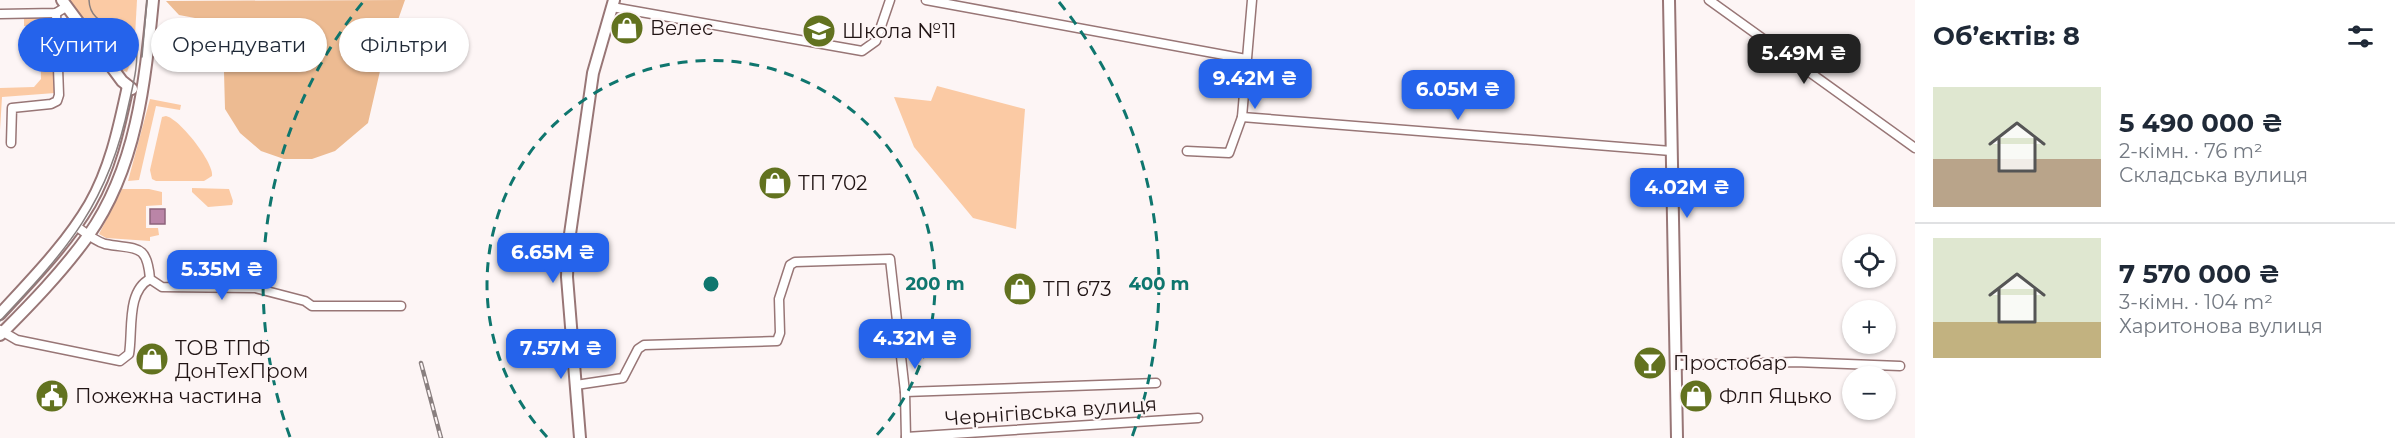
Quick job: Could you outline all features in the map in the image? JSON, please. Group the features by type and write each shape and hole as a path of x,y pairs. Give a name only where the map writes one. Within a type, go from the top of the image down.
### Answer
{"street":[{"path":"150,279 145,282 135,297 130,345 125,359 114,361 17,340 1,332 66,265 104,209 125,163 142,90 153,0"},
{"path":"580,438 567,277 568,248 593,73 613,3 862,51 876,41 890,0"},
{"path":"926,0 1246,59"},
{"path":"1187,151 1229,153 1242,117 1252,0"},
{"path":"1669,0 1677,438"},
{"path":"1709,0 1915,148"},
{"path":"61,7 128,86 142,90"},
{"path":"0,14 61,7"},
{"path":"11,143 12,108 51,104 57,101 61,7"},
{"path":"0,314 53,257 91,202 110,158 128,86"},
{"path":"1242,117 1671,151"},
{"path":"76,226 104,243 130,247 144,253 148,260 150,279"},
{"path":"576,385 623,378 638,349 644,345 777,341 780,333 779,299 787,271 795,262 890,260 905,392 906,438"},
{"path":"150,279 167,287 255,288 305,301 312,306 401,306"},
{"path":"1676,365 1795,362 1900,366"},
{"name":"Чернігівська вулиця","path":"905,392 1156,383"},
{"name":"Чернігівська вулиця","path":"906,438 1198,418"}],"shaded area":[{"path":"68,0 137,0 136,18 82,18"},
{"path":"405,0 399,18 339,18 339,72 380,72 368,123 335,151 312,159 284,159 261,151 240,133 225,109 224,72 327,72 327,18 195,18 179,15 166,1"},
{"path":"24,16 52,16 52,18 24,18"},
{"path":"41,72 54,72 55,93 2,97 0,130 0,88 34,87 41,79"},
{"path":"937,86 1025,109 1016,229 973,218 914,147 894,97 931,101"},
{"path":"150,99 181,105 180,110 156,106 139,180 128,181"},
{"path":"166,116 179,125 195,142 208,162 212,176 204,181 156,181 152,179 150,170 162,117"},
{"path":"192,188 229,189 232,205 208,207 192,192"},
{"path":"122,189 149,189 162,192 162,205 146,206 146,228 158,228 159,235 150,237 150,241 106,238 99,234"},
{"path":"150,209 165,209 165,224 150,224"}],"tram line":[{"path":"0,321 46,271 82,223 110,169 120,138 135,74 136,44 123,31 95,16 89,0"},
{"path":"142,57 147,0"}],"railway":[{"path":"421,363 441,438"}],"place":[{"name":"Велес","path":"627,28"},
{"name":"Школа №11","path":"819,31"},
{"name":"ТП 702","path":"775,183"},
{"name":"ТП 673","path":"1020,289"},
{"name":"ТОВ ТПФ ДонТехПром","path":"152,359"},
{"name":"Простобар","path":"1650,363"},
{"name":"Пожежна частина","path":"52,396"},
{"name":"Флп Яцько","path":"1696,396"}]}
